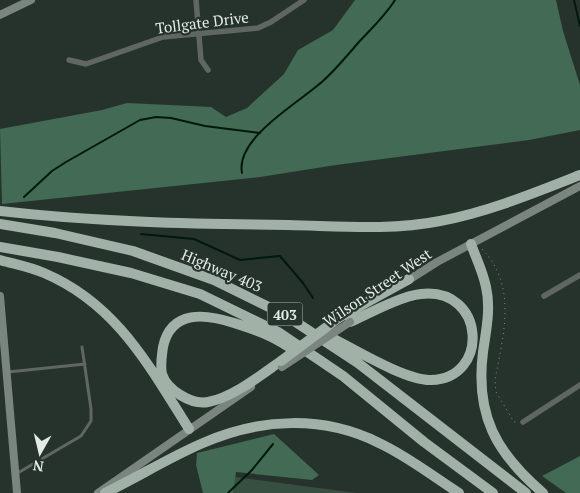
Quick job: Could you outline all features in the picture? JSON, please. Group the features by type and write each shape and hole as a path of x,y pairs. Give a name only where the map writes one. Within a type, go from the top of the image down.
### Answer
{"highway":[{"path":"0,211 113,220 235,225 393,227 439,222 489,209 580,175"},
{"name":"Highway 403","path":"0,224 133,251 214,280 285,315 358,363 526,493"},
{"path":"473,242 487,288 488,303 488,319 481,373 481,393 484,409 499,446 514,465 543,493"},
{"name":"Highway 403","path":"0,248 58,257 131,273 200,294 278,332 343,376 424,442 493,493"},
{"path":"0,260 43,272 72,286 100,308 128,336 189,430"},
{"path":"409,279 340,317 281,364 219,399 206,403 193,401 179,394 162,374 161,362 165,337 173,327 188,317 203,315 224,320 276,339 344,384 424,442"},
{"path":"285,315 399,372 424,379 446,378 460,370 473,343 472,326 469,318 456,302 445,296 420,294 403,299 350,322"},
{"path":"105,493 217,437 262,425 291,422 318,424 350,431 377,442 410,459 460,493"}],"main road":[{"path":"0,15 31,0"},
{"name":"Wilson Street West","path":"98,493 281,364 350,322 409,279 473,242 580,186"},
{"path":"0,296 17,493"}],"street":[{"path":"196,0 202,60 208,70"},
{"name":"Tollgate Drive","path":"69,60 86,64 163,37 258,28 271,22 304,0"},
{"path":"544,296 580,275"},
{"path":"523,422 580,385"}],"lane":[{"path":"15,474 81,436 91,421 82,347"},
{"path":"6,372 85,364"}],"path":[{"path":"473,242 494,263 501,282 506,308 506,322 495,388 514,422 523,422"}],"green space":[{"path":"355,0 556,0 563,31 580,85 580,130 529,140 336,165 260,177 2,204 0,129 102,110 127,103 211,107 226,117 247,108 284,74 298,50 333,30"},
{"path":"274,434 319,475 312,480 236,472 233,493 203,493 196,465 197,453"},
{"path":"580,456 580,493 566,493 542,476"},
{"path":"235,477 357,493 233,493"}],"waterway":[{"path":"242,173 243,160 249,146 259,133 328,76 395,0"},
{"path":"574,0 580,26"},
{"path":"24,197 52,171 140,120 156,117 171,118 205,126 260,133"},
{"path":"141,234 194,239 240,260 280,256 313,298"},
{"path":"228,493 252,470 273,444"}]}
